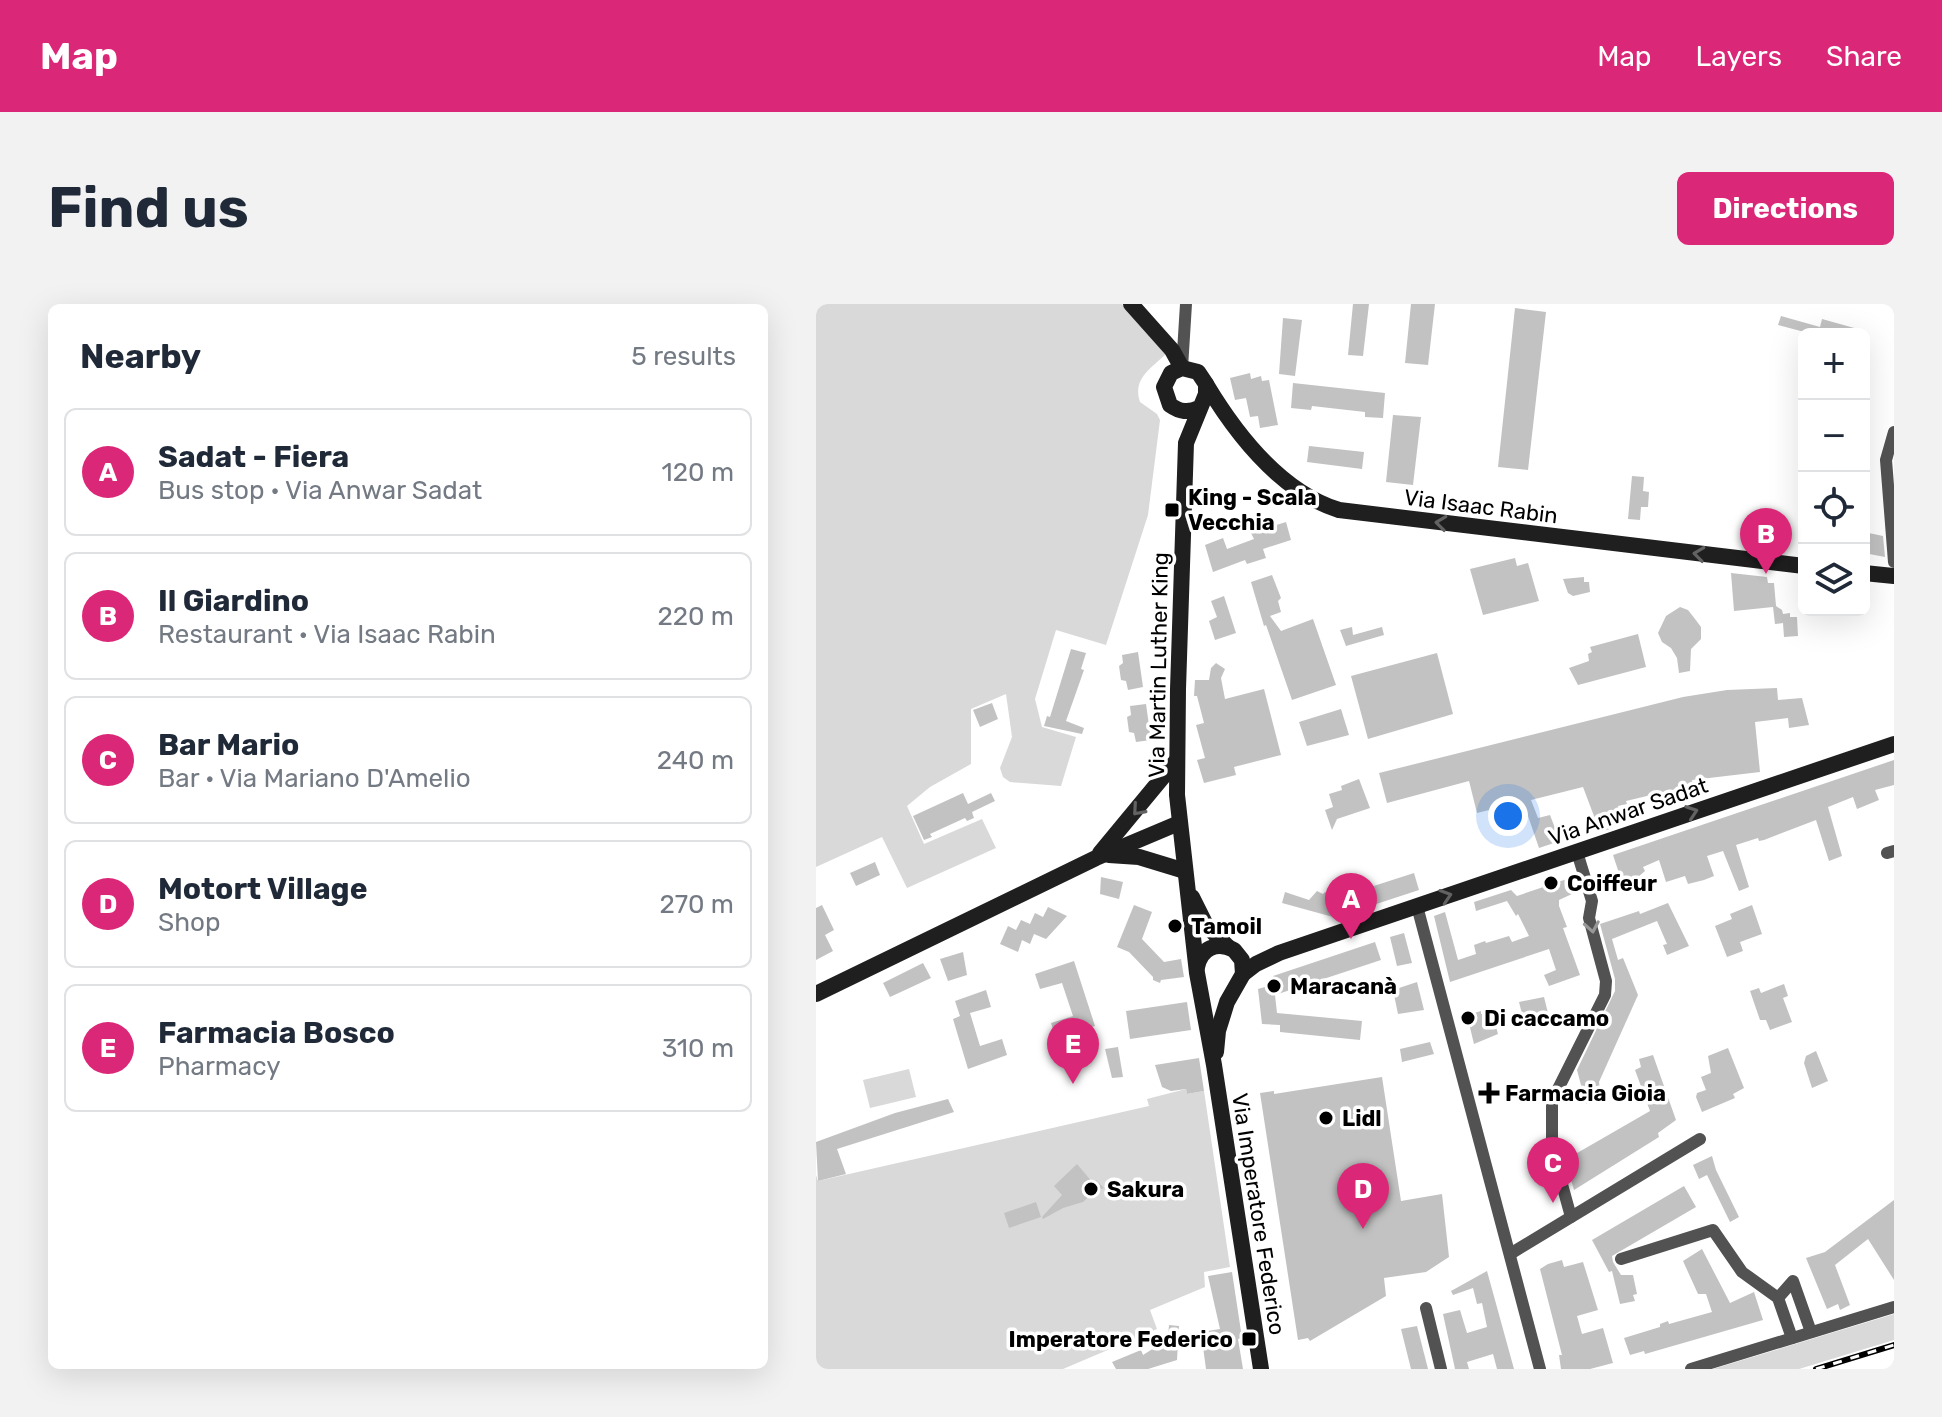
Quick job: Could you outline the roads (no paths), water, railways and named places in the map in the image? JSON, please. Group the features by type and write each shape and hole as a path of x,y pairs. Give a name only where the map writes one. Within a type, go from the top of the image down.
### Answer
{"street":[{"name":"Via Isaac Rabin","path":"1131,304 1281,476 1314,500 1339,510 1798,565"},
{"path":"1166,343 1175,344 1180,339 1186,304"},
{"path":"1186,304 1185,340 1195,375 1206,394 1199,408 1187,412 1176,409 1166,400 1164,387 1171,373 1195,375"},
{"name":"Via Martin Luther King","path":"1186,443 1199,408"},
{"name":"Via Martin Luther King","path":"1176,409 1186,443 1177,760 1179,823 1197,973"},
{"path":"1894,432 1886,460 1894,562"},
{"path":"1870,574 1894,576"},
{"name":"Via Anwar Sadat","path":"1243,974 1279,953 1894,744"},
{"path":"1096,858 1177,760"},
{"path":"816,994 1096,858 1179,823"},
{"path":"1571,1217 1552,1148 1552,1101 1605,995 1606,981 1589,918 1592,901 1577,852"},
{"path":"1096,858 1118,854 1139,857 1186,880 1206,925 1242,960 1243,974 1232,989 1218,1031 1214,1065"},
{"path":"1417,906 1540,1369"},
{"path":"1228,947 1221,945 1207,949 1198,961 1197,973 1202,984 1213,992 1232,989"},
{"name":"Via Imperatore Federico","path":"1197,973 1261,1369"},
{"path":"1510,1254 1700,1139"},
{"path":"1621,1259 1713,1230 1742,1272 1778,1298 1792,1338"},
{"path":"1778,1298 1793,1281 1811,1332"},
{"path":"1691,1369 1894,1307"},
{"path":"1426,1308 1441,1369"}],"railway":[{"path":"1816,1369 1894,1345"}],"place":[{"name":"King - Scala Vecchia","path":"1172,510"},
{"name":"Il Giardino","path":"1766,574"},
{"name":"Coiffeur","path":"1551,883"},
{"name":"Tamoil","path":"1175,926"},
{"name":"Sadat - Fiera","path":"1351,939"},
{"name":"Maracanà","path":"1274,986"},
{"name":"Di caccamo","path":"1468,1018"},
{"name":"Farmacia Bosco","path":"1073,1084"},
{"name":"Farmacia Gioia","path":"1489,1093"},
{"name":"Lidl","path":"1326,1118"},
{"name":"Sakura","path":"1091,1189"},
{"name":"Bar Mario","path":"1553,1203"},
{"name":"Motort Village","path":"1363,1229"},
{"name":"Imperatore Federico","path":"1249,1339"}]}
